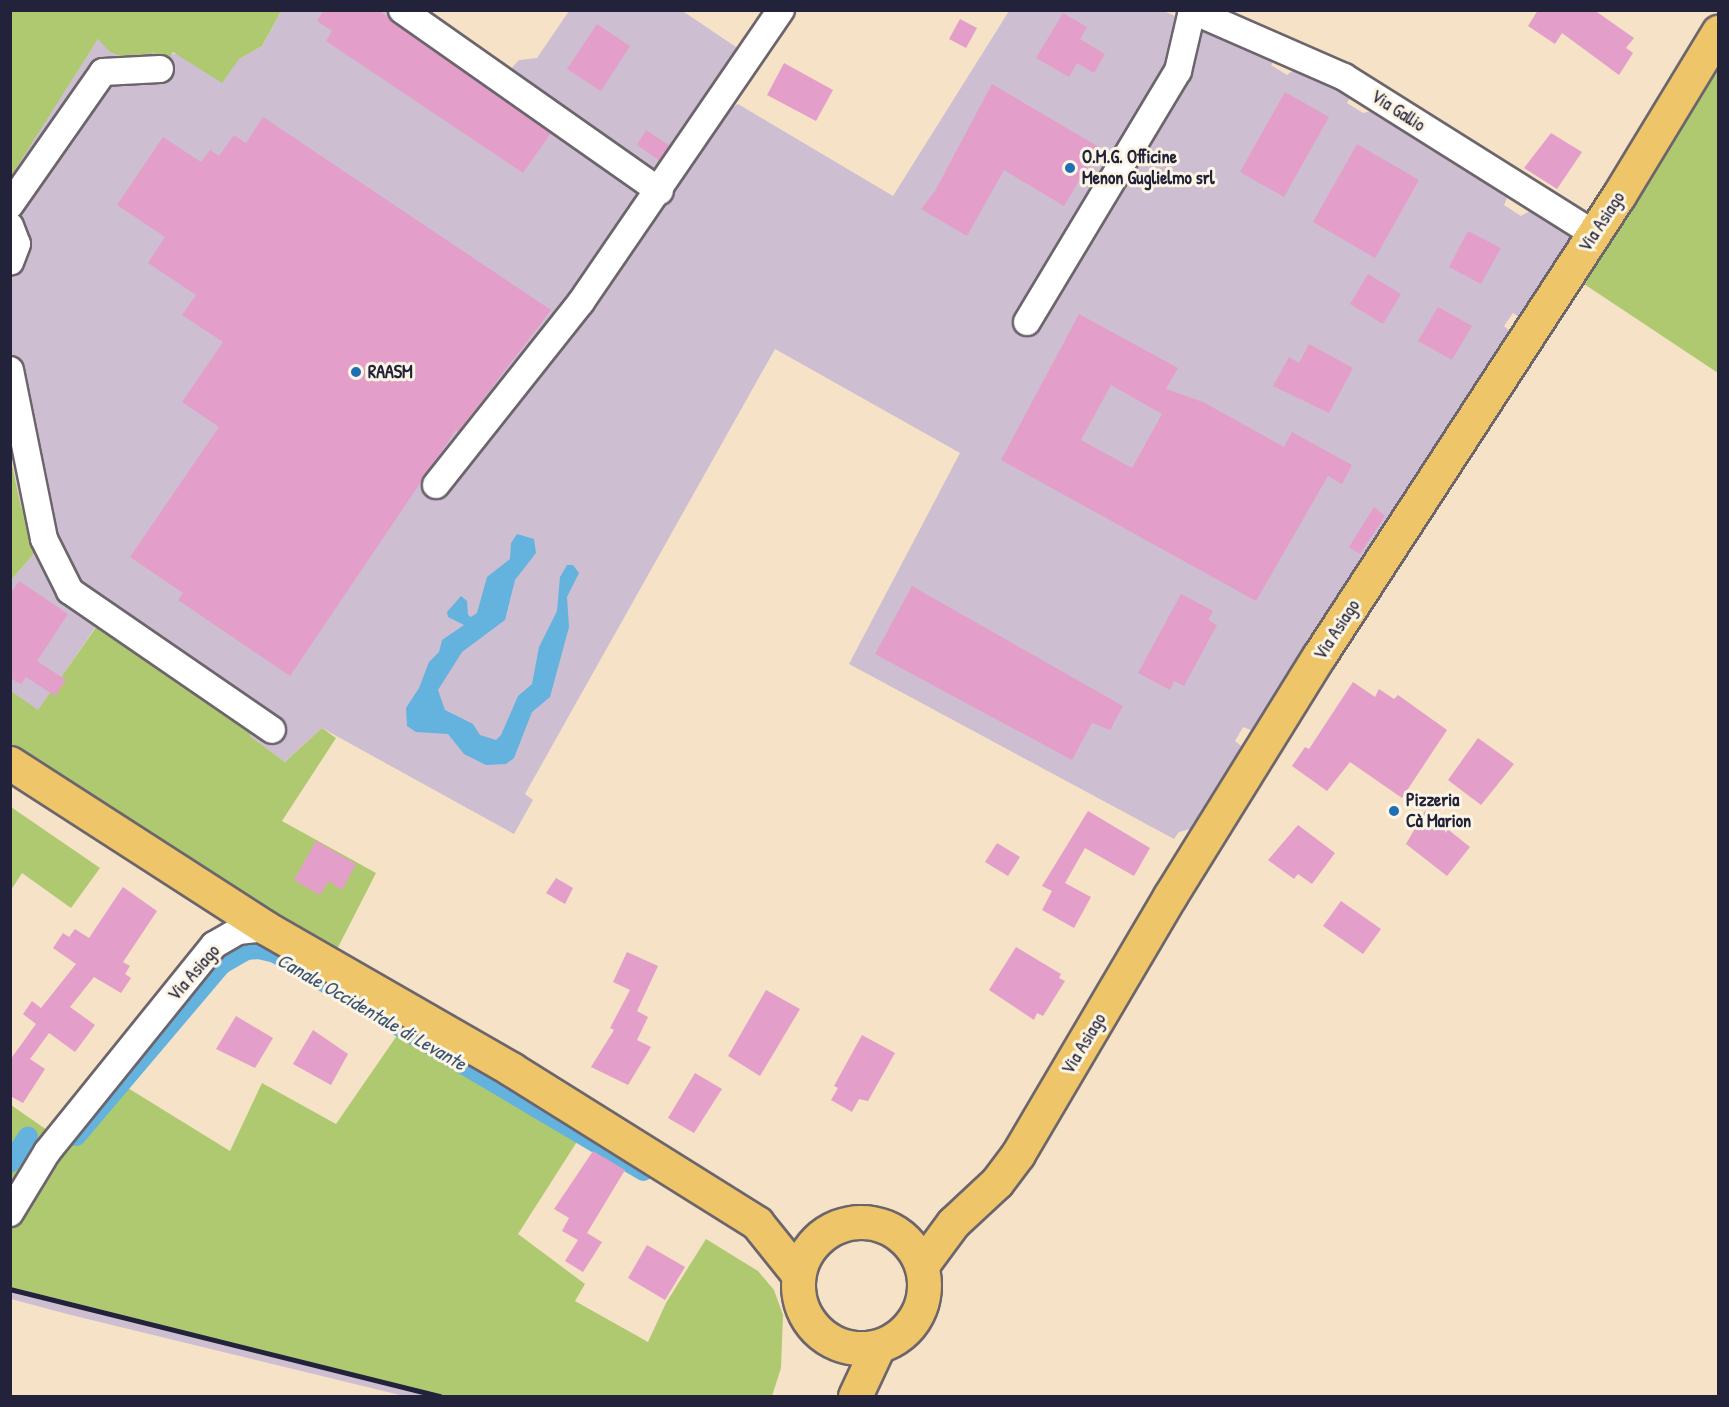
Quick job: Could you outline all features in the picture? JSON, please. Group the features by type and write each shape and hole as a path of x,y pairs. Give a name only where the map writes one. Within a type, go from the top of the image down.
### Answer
{"main road":[{"name":"Via Asiago","path":"922,1265 953,1223 997,1182 1018,1154 1170,896 1296,694 1594,234 1719,32"},
{"path":"10,763 266,928 511,1069 757,1223 798,1274"},
{"path":"867,1221 887,1226 904,1238 922,1265 925,1285 922,1306 912,1324 897,1338 878,1347 850,1348 837,1344 818,1333 805,1316 798,1295 798,1274 804,1257 826,1232 846,1223 867,1221"},
{"path":"757,1223 826,1232"},
{"name":"Via Asiago","path":"904,1238 953,1223"},
{"path":"837,1344 853,1396"},
{"path":"853,1396 878,1347"}],"street":[{"path":"402,10 660,191"},
{"path":"436,484 581,302 660,191 781,10"},
{"path":"1027,322 1178,71 1192,11"},
{"name":"Via Gallio","path":"1192,11 1344,77 1594,234"},
{"path":"10,205 103,72 160,69"},
{"path":"10,226 17,244 10,262"},
{"path":"10,370 44,539 70,591 272,730"},
{"name":"Via Asiago","path":"214,945 221,919 219,898"},
{"name":"Via Asiago","path":"10,1213 47,1152 214,945 238,931 266,928"}],"shaded area":[{"path":"681,10 739,49 714,88 731,108 738,104 893,196 1009,11 1161,10 1275,59 1271,65 1287,75 1296,68 1351,95 1347,103 1363,113 1376,110 1507,198 1504,205 1521,216 1530,211 1573,239 1522,319 1513,313 1504,326 1513,334 1256,732 1243,727 1235,741 1245,749 1194,828 1179,832 1174,839 849,664 960,453 775,349 525,794 533,800 514,834 322,728 285,762 250,736 110,606 38,711 11,691 11,580 39,548 21,507 11,455 10,176 98,39 153,52 239,59 262,46 281,11 416,11 510,70 519,60 537,58 569,11"},
{"path":"10,1287 445,1396 404,1396 71,1315 11,1299"}],"green space":[{"path":"11,11 281,11 262,46 239,59 222,83 173,52 166,61 153,52 144,65 110,52 98,39 11,176"},
{"path":"1718,37 1718,373 1569,274"},
{"path":"10,455 21,507 39,548 11,580"},
{"path":"111,606 251,699 250,736 285,762 322,728 336,738 282,821 376,873 331,961 134,833 11,746 11,691 38,710"},
{"path":"11,807 100,868 71,908 22,873 11,890"},
{"path":"407,1021 587,1126 518,1234 585,1284 575,1301 648,1342 666,1303 706,1239 758,1271 774,1290 783,1315 781,1368 772,1396 445,1396 11,1287 11,1215 110,1077 230,1151 262,1083 336,1124"},
{"path":"11,1105 47,1130 39,1152 11,1197"}],"water":[{"path":"517,534 534,539 536,553 515,580 505,620 462,652 438,690 445,710 473,724 480,735 496,740 501,735 518,696 532,684 539,647 557,611 560,577 567,565 573,565 579,573 567,597 569,627 550,697 532,712 514,758 506,764 486,765 464,754 448,734 416,732 407,726 406,708 419,688 429,662 439,652 442,640 464,625 448,617 447,612 461,596 467,601 468,615 471,617 477,613 487,577 510,559 511,543"}],"building":[{"path":"324,10 378,10 551,133 523,173 326,41 332,31 317,21"},
{"path":"1538,10 1594,10 1634,38 1626,48 1633,53 1619,75 1562,33 1555,44 1528,26"},
{"path":"1063,13 1087,27 1080,39 1105,54 1094,73 1077,63 1069,77 1036,58"},
{"path":"960,19 977,28 966,48 949,39"},
{"path":"597,24 630,46 601,91 567,69"},
{"path":"784,63 833,90 816,121 767,95"},
{"path":"992,84 1099,147 1064,206 1004,170 967,236 921,209 935,191"},
{"path":"1285,92 1329,117 1284,197 1240,172"},
{"name":"RAASM","path":"263,117 551,310 458,432 456,430 290,676 178,600 183,593 130,557 219,427 182,402 223,342 182,315 196,295 148,263 165,237 117,205 163,137 201,162 210,150 219,156 234,135 246,143"},
{"path":"646,130 670,146 660,161 637,145"},
{"path":"1551,133 1582,152 1557,189 1524,168"},
{"path":"1357,144 1419,180 1375,258 1313,222"},
{"path":"1468,231 1501,248 1481,284 1449,267"},
{"path":"1368,274 1401,294 1383,324 1350,304"},
{"path":"1438,307 1472,326 1452,360 1418,341"},
{"path":"1079,314 1178,368 1166,389 1203,402 1284,447 1292,432 1352,465 1342,484 1328,476 1256,601 1001,460","holes":["1111,385 1162,414 1132,468 1081,440"]},
{"path":"1309,344 1353,368 1329,413 1273,386 1289,357 1299,363"},
{"path":"1374,507 1385,516 1360,554 1349,547"},
{"path":"19,581 68,614 37,661 66,680 55,696 26,677 21,684 10,678 10,594"},
{"path":"912,586 1123,706 1110,730 1092,723 1072,760 875,654"},
{"path":"1181,594 1213,611 1208,620 1217,625 1184,686 1174,681 1170,690 1138,673"},
{"path":"1353,682 1375,697 1379,689 1394,699 1398,695 1447,730 1402,798 1350,762 1327,791 1292,766 1305,747 1309,749"},
{"path":"1478,738 1514,764 1481,805 1448,780"},
{"path":"1088,811 1150,848 1134,876 1085,848 1065,883 1091,897 1074,928 1042,910 1052,891 1042,886"},
{"path":"1425,811 1470,847 1447,876 1406,844"},
{"path":"1298,825 1335,853 1312,884 1298,874 1294,879 1268,860"},
{"path":"316,841 356,864 342,890 329,881 320,895 294,880"},
{"path":"997,843 1020,857 1008,876 985,862"},
{"path":"556,878 573,888 565,904 546,893"},
{"path":"123,887 157,911 123,962 130,966 125,974 131,978 121,993 94,977 70,1007 95,1025 75,1052 49,1033 30,1059 45,1069 23,1103 10,1096 10,1060 36,1024 23,1014 32,1001 41,1008 76,964 53,948 63,933 69,937 75,929 89,938"},
{"path":"1341,901 1381,929 1363,954 1323,926"},
{"path":"1016,947 1061,974 1059,978 1065,981 1043,1016 1037,1013 1034,1020 989,990"},
{"path":"627,952 658,966 637,1011 648,1017 637,1040 651,1047 628,1085 591,1067 614,1030 610,1028 630,990 613,982"},
{"path":"766,990 800,1009 760,1076 728,1056"},
{"path":"236,1016 273,1038 255,1068 216,1049"},
{"path":"313,1030 348,1054 331,1085 293,1064"},
{"path":"862,1035 895,1053 868,1101 859,1099 852,1112 831,1100 838,1088 834,1086"},
{"path":"695,1073 722,1089 694,1133 668,1118"},
{"path":"593,1151 625,1170 587,1233 602,1242 583,1272 565,1261 578,1240 562,1231 569,1218 554,1209"},
{"path":"647,1245 685,1267 665,1300 628,1278"}],"waterway":[{"name":"Canale Occidentale di Levante","path":"76,1136 222,964 246,950 259,949 275,953 643,1171"},
{"name":"Canale Occidentale di Levante","path":"10,1163 28,1136"}],"railway":[{"path":"10,1289 440,1396"}],"place":[{"name":"O.M.G. Officine Menon Guglielmo srl","path":"1070,168"},
{"name":"RAASM","path":"356,372"},
{"name":"Pizzeria Cà Marion","path":"1394,811"}]}
